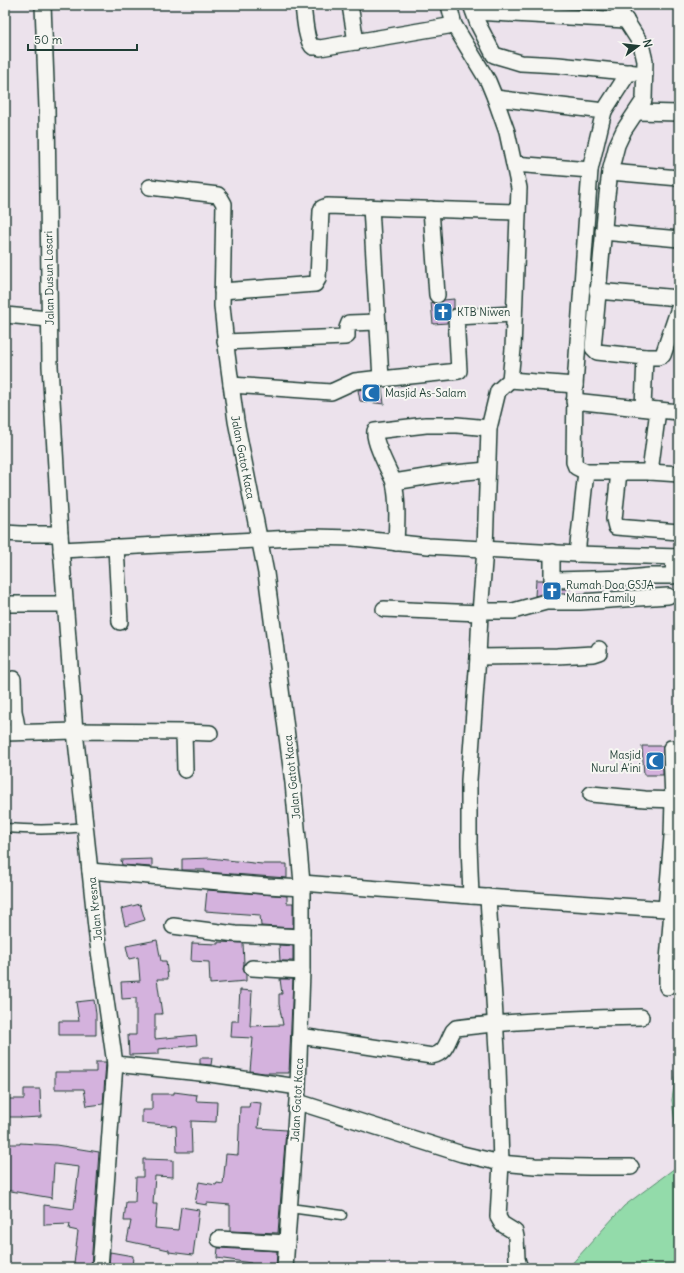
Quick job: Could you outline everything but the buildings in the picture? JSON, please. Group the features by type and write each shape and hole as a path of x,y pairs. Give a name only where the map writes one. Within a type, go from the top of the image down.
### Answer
{"street":[{"name":"Jalan Dusun Losari","path":"43,5 50,366 61,550"},
{"path":"303,5 308,38 314,47 320,48 454,25"},
{"path":"350,5 356,42"},
{"path":"449,5 454,25 488,81 495,98 507,132 519,188 510,380 498,391 489,428 478,657 469,780 471,896"},
{"path":"616,5 641,44 645,61 644,100 624,130 617,146 610,172 597,291 593,348 597,352 645,357 658,357 663,355 679,308"},
{"path":"626,20 472,9 494,55 521,63 558,65 645,74"},
{"path":"629,72 604,110 590,170 574,401 574,462 576,467 586,472 650,472 679,474"},
{"path":"495,98 604,110"},
{"path":"637,112 679,113"},
{"path":"514,164 590,170"},
{"path":"610,172 679,178"},
{"name":"Jalan Gatot Kaca","path":"150,187 218,195 224,204 222,306 225,342 236,421 266,573 293,783 302,886 302,971 298,1095 285,1268"},
{"path":"222,291 315,284 318,279 321,211 322,208 327,206 518,212"},
{"path":"371,207 381,378"},
{"path":"431,209 437,295"},
{"path":"603,232 679,239"},
{"path":"597,291 679,298"},
{"path":"231,385 331,392 355,381 459,371 456,317 514,314"},
{"path":"5,315 49,319"},
{"path":"225,342 345,337 348,334 348,324 378,322"},
{"path":"643,408 645,357"},
{"path":"510,380 575,385"},
{"path":"574,401 679,412"},
{"path":"650,472 658,410"},
{"path":"396,543 397,502 394,482 377,444 374,433 376,430 426,425 457,425 489,428"},
{"path":"394,482 444,474 487,470"},
{"path":"577,554 586,472"},
{"path":"619,472 614,519 616,527 679,532"},
{"path":"5,533 60,534"},
{"path":"61,550 313,537 353,538 396,543 484,549 676,557 673,576 555,580 552,579 552,552"},
{"path":"116,548 120,622"},
{"name":"Jalan Kresna","path":"61,550 75,731 97,937 115,1064 100,1268"},
{"path":"384,609 480,612 513,611 546,602 580,602 668,596"},
{"path":"5,604 65,604"},
{"path":"478,657 593,654 599,652 599,648"},
{"path":"13,679 14,711 11,732 75,731 210,733"},
{"path":"184,732 185,770"},
{"path":"667,987 668,948 672,910 672,836 676,800 671,748"},
{"path":"591,794 676,800"},
{"path":"90,871 267,886 302,886 488,897 672,910"},
{"path":"488,897 501,1163 498,1216 502,1224 515,1232 517,1259 520,1268"},
{"path":"173,926 235,934 302,937"},
{"path":"252,968 302,971"},
{"path":"300,1036 432,1056 442,1052 456,1028 495,1023 641,1017"},
{"path":"115,1064 210,1074 298,1095 462,1154 501,1163 590,1168 631,1167"},
{"path":"219,1239 287,1243"}],"lane":[{"path":"5,828 69,829 86,827"},
{"path":"290,1208 342,1215"}],"green space":[{"path":"679,1051 679,1155 672,1100"},
{"path":"679,1165 679,1268 568,1268 624,1206"}],"place":[{"name":"KTB Niwen","path":"443,312"},
{"name":"Masjid As-Salam","path":"371,393"},
{"name":"Rumah Doa GSJA Manna Family","path":"552,591"},
{"name":"Masjid Nurul A'ini","path":"655,761"}]}
